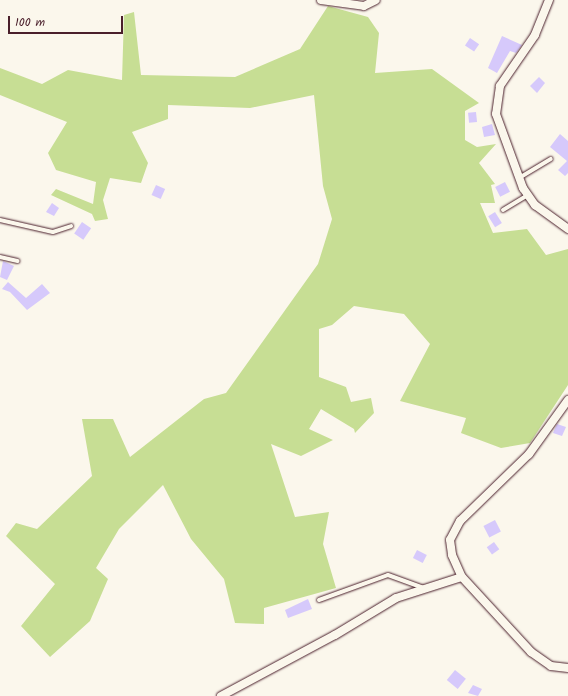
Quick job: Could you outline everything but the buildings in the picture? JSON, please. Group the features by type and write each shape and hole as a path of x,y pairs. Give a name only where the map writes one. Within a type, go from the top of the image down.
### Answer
{"street":[{"path":"321,0 364,6 376,0"},
{"path":"549,0 535,35 500,86 497,98 496,114 519,178 528,195 535,205 568,229"},
{"path":"568,400 529,454 460,521 450,547 462,577 530,652 551,666 568,668"},
{"path":"221,696 335,635 396,598 427,590 462,577"}],"lane":[{"path":"519,178 550,159"},
{"path":"503,210 528,195"},
{"path":"0,220 53,232 71,226"},
{"path":"0,257 18,261"},
{"path":"319,600 388,575 427,590"}],"green space":[{"path":"328,6 368,17 379,33 375,73 432,69 479,103 465,111 465,140 477,147 496,144 479,163 495,184 491,185 495,203 480,203 493,233 527,229 546,255 568,249 568,385 530,443 501,448 461,433 466,418 400,401 430,344 404,314 354,306 332,325 319,329 319,377 346,387 351,402 371,398 374,413 355,433 354,429 321,409 309,429 333,440 301,456 271,444 295,517 329,512 323,544 336,588 264,608 264,624 235,623 224,579 191,539 163,485 119,529 96,568 108,579 90,621 50,657 21,626 55,584 6,536 16,523 37,529 92,476 82,419 113,419 130,457 204,399 226,393 318,264 332,219 323,186 314,95 250,108 168,105 168,119 132,132 148,163 141,183 110,178 103,200 108,219 95,221 92,214 51,195 56,189 93,204 96,182 56,170 48,153 67,122 0,95 0,68 42,84 68,70 122,80 124,15 134,12 141,75 235,77 300,49"}]}
